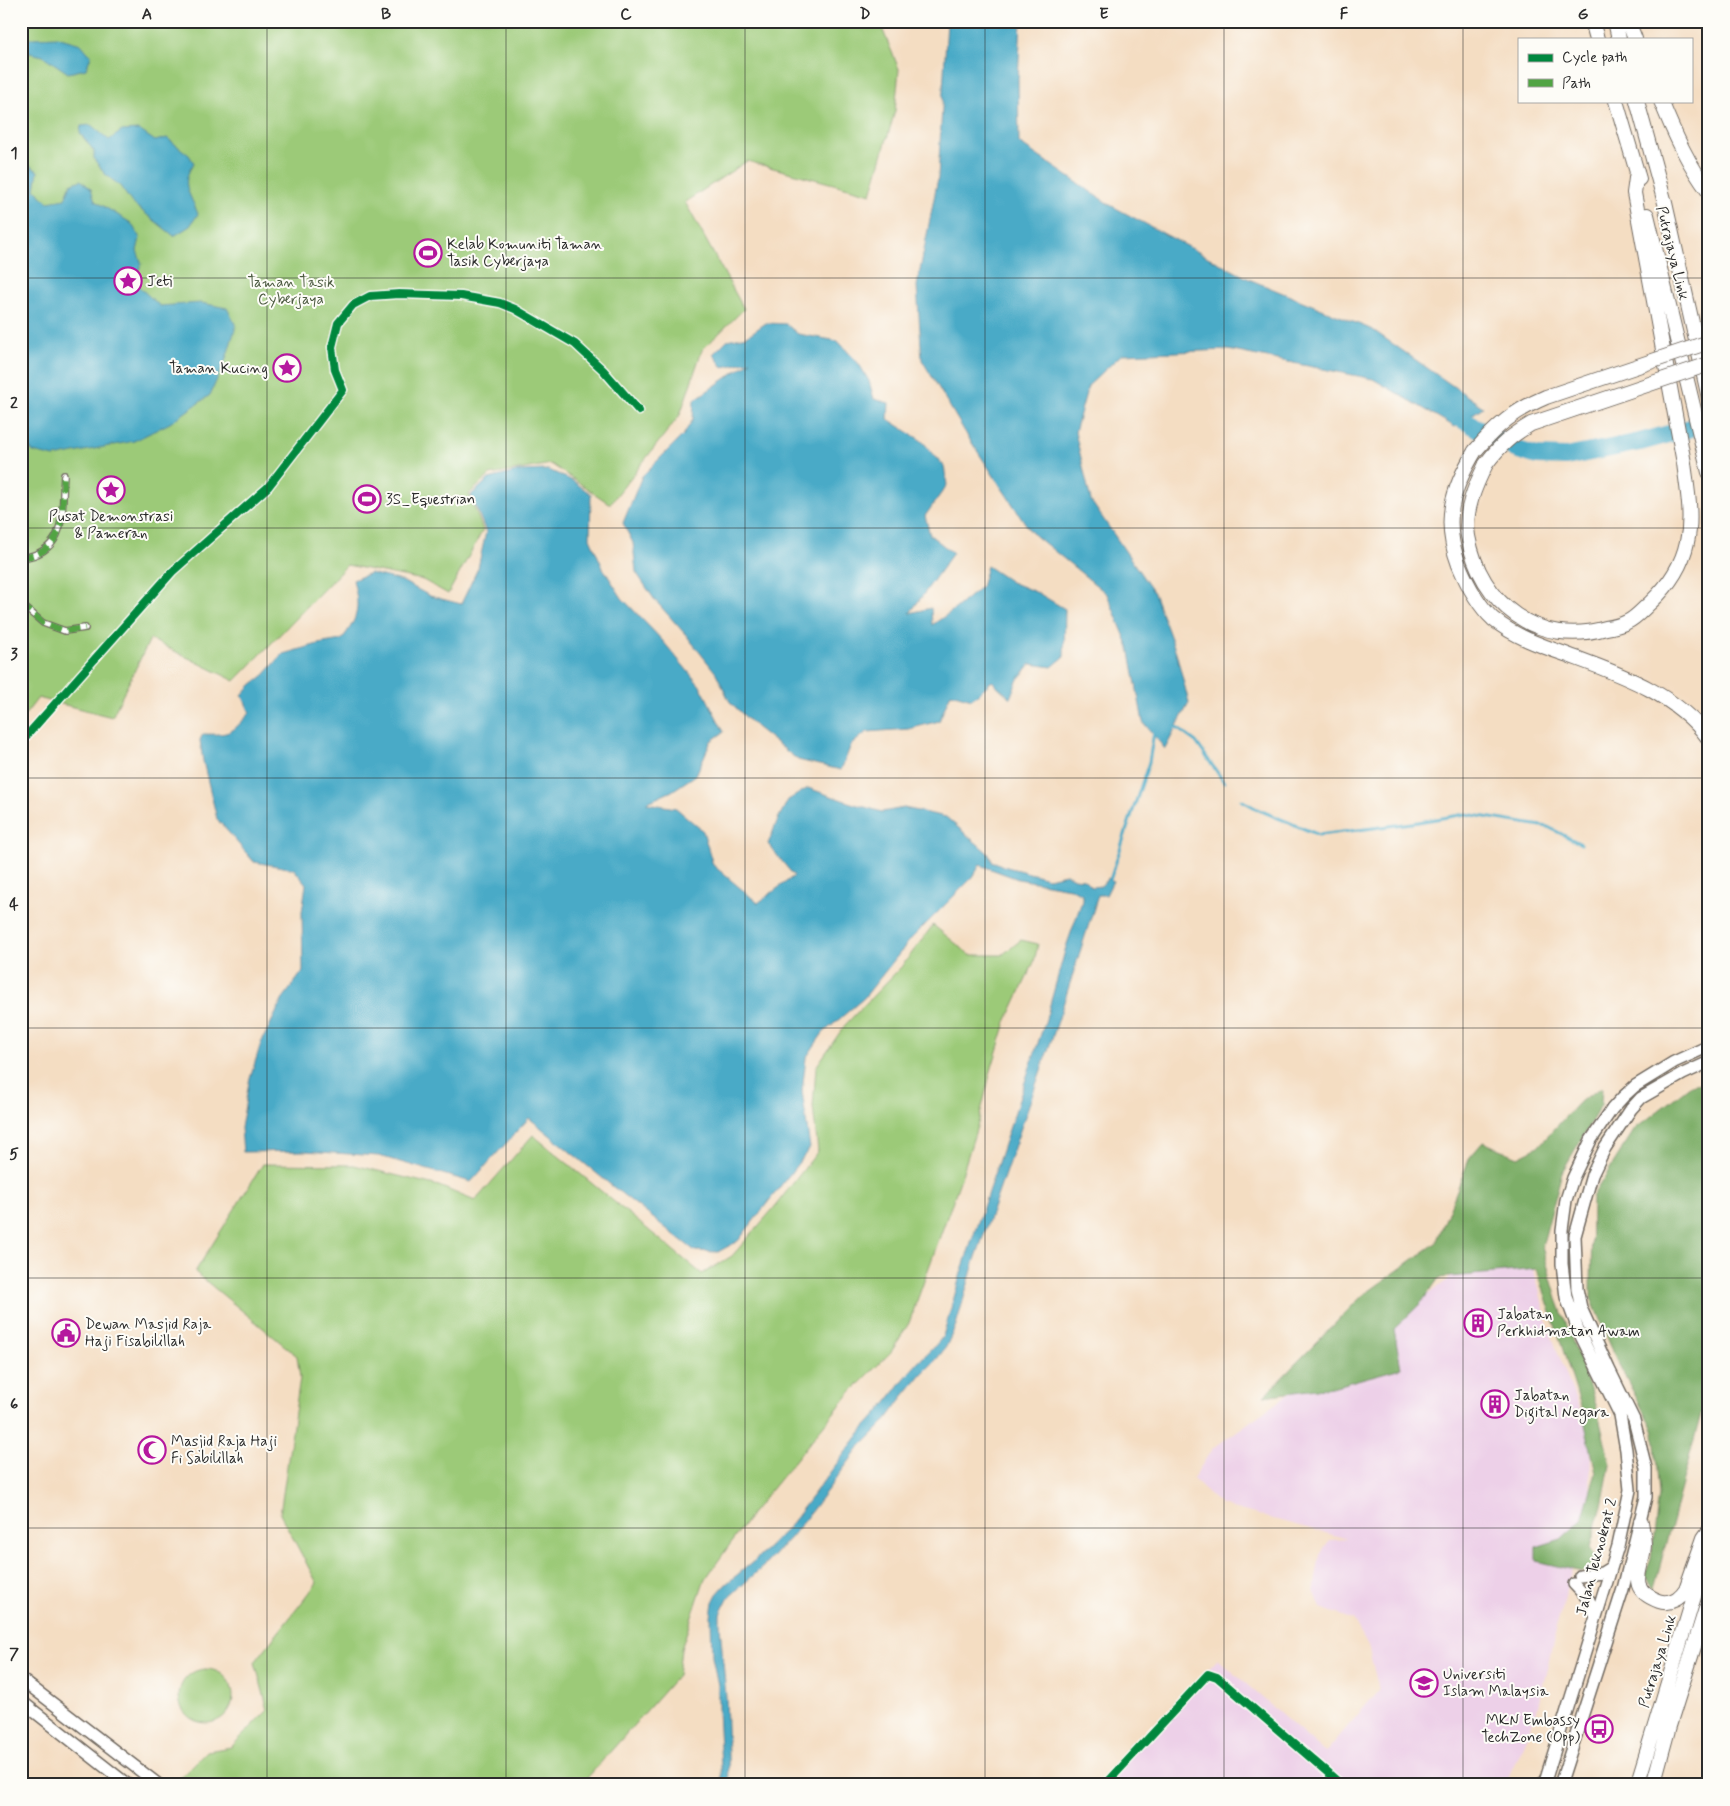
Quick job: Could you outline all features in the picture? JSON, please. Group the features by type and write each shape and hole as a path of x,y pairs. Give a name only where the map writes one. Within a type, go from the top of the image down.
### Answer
{"highway":[{"path":"1592,21 1597,38"},
{"path":"1615,21 1620,38"},
{"path":"1628,21 1635,38"},
{"name":"Putrajaya Link","path":"1616,102 1637,171 1709,472"},
{"name":"Putrajaya Link","path":"1637,102 1665,203 1709,398"},
{"path":"1661,102 1674,135 1696,175 1709,192"},
{"path":"1637,171 1634,193 1684,463 1689,506 1687,542 1676,572 1663,591 1628,621 1587,634 1563,634 1540,629 1520,618 1502,604 1490,590 1480,572 1468,535 1471,501 1477,482 1497,448 1511,435 1531,424 1709,364"},
{"path":"1709,342 1527,404 1492,430 1475,450 1458,481 1452,497 1450,517 1451,538 1467,583 1478,601 1493,618 1512,632 1533,643 1593,664 1643,685 1690,717 1700,726 1709,739"},
{"path":"1641,1522 1644,1546 1638,1568 1638,1584 1652,1598 1664,1602 1670,1602 1681,1596 1686,1589 1704,1538 1709,1531"},
{"name":"Putrajaya Link","path":"1638,1785 1655,1721 1709,1547"},
{"name":"Putrajaya Link","path":"1653,1785 1669,1726 1709,1599"}],"main road":[{"name":"Jalan Teknokrat 2","path":"1542,1785 1546,1778 1618,1546 1630,1490 1620,1415 1579,1332 1566,1297 1562,1264 1562,1238 1566,1200 1573,1178 1591,1140 1612,1109 1635,1086 1674,1062 1709,1046"},
{"path":"1560,1785 1623,1589 1646,1497 1646,1468 1634,1420 1582,1308 1577,1290 1575,1236 1592,1174 1605,1148 1631,1108 1641,1098 1683,1074 1709,1062"},
{"path":"1596,1617 1589,1600 1577,1580 1602,1573 1610,1568"},
{"path":"21,1679 159,1785"},
{"path":"21,1701 128,1785"}],"street":[{"path":"21,742 172,572 268,488 343,390 335,370 332,347 338,323 353,305 370,296 399,294 461,296 500,303 515,309 575,344 603,370 638,411"},
{"path":"21,558 30,557 45,549 56,539 60,530 64,475"},
{"path":"21,604 43,624 65,631 85,628"},
{"path":"1105,1785 1208,1674 1217,1677 1342,1785"}],"shaded area":[{"path":"1531,1258 1549,1329 1591,1440 1590,1508 1564,1597 1535,1718 1503,1785 1101,1785 1218,1659 1325,1753 1379,1690 1368,1646 1353,1620 1321,1608 1314,1590 1320,1555 1330,1540 1348,1539 1221,1505 1193,1479 1212,1449 1459,1272"}],"green space":[{"name":"Taman Tasik Cyberjaya","path":"21,21 879,21 899,69 895,111 871,194 747,161 685,202 744,309 702,350 680,415 610,504 551,464 490,475 469,494 483,530 448,594 423,580 347,565 235,681 150,639 112,717 38,698 21,720"},
{"path":"933,925 970,955 1002,955 1021,940 1038,944 1034,962 1006,1022 961,1178 909,1323 891,1352 850,1393 752,1513 704,1581 681,1649 678,1675 581,1785 184,1785 178,1780 207,1751 231,1747 268,1710 255,1662 317,1583 280,1514 300,1378 297,1356 195,1272 263,1164 354,1165 439,1186 475,1201 533,1135 702,1274 732,1256 773,1209 818,1151 813,1107 816,1067 845,1025 902,966"},
{"path":"1709,1081 1709,1370 1702,1410 1654,1588 1645,1575 1651,1559 1659,1495 1654,1431 1616,1359 1591,1298 1592,1197 1635,1129 1691,1085"},
{"path":"1602,1087 1601,1105 1562,1172 1542,1247 1557,1299 1596,1405 1610,1464 1602,1506 1590,1547 1600,1563 1582,1572 1536,1561 1536,1547 1561,1539 1582,1520 1596,1472 1580,1403 1537,1269 1439,1278 1421,1303 1394,1329 1401,1368 1332,1387 1264,1396 1362,1296 1436,1243 1470,1157 1483,1142 1518,1157 1538,1147 1578,1103"},
{"path":"206,1669 216,1671 225,1677 231,1686 233,1696 231,1706 225,1715 216,1721 206,1723 196,1721 187,1715 181,1706 179,1696 181,1686 187,1677 196,1671"}],"water":[{"path":"947,21 1021,21 1018,80 1019,143 1110,205 1251,280 1373,330 1483,407 1455,427 1373,379 1228,350 1122,354 1088,386 1075,432 1091,501 1154,593 1176,652 1189,703 1165,749 1143,722 1129,647 1107,594 1031,532 968,437 922,360 917,286 938,178"},
{"path":"57,37 81,44 91,56 86,69 68,73 43,56 21,51 21,43 32,38"},
{"path":"91,125 109,140 122,131 139,130 155,141 167,138 189,155 194,163 187,177 187,188 198,214 190,226 174,236 132,203 120,186 104,173 94,159 94,151 80,133 81,126"},
{"path":"21,160 38,171 35,190 48,202 65,199 71,184 81,180 91,189 95,201 131,223 140,238 137,251 142,264 137,273 139,287 160,306 201,303 227,308 236,326 226,359 210,395 170,423 134,441 54,457 33,452 21,438"},
{"path":"766,323 786,324 798,334 838,341 859,364 869,381 874,399 889,403 888,419 922,441 944,466 947,485 925,516 930,535 953,553 910,613 931,608 932,625 981,587 987,566 1011,582 1038,593 1065,609 1064,657 1052,667 1031,664 1018,679 1010,698 992,681 972,699 951,693 939,721 909,729 867,732 851,745 841,770 798,760 756,727 730,702 716,673 654,599 636,572 633,543 623,523 642,476 684,434 693,419 694,400 751,361 723,367 713,354 727,340 747,336"},
{"path":"549,470 573,481 591,494 590,538 603,568 622,598 662,640 701,687 724,732 711,741 696,775 672,791 646,803 676,808 703,831 713,865 758,903 794,876 768,844 788,800 808,788 882,812 904,808 946,817 988,853 993,863 1048,878 1066,874 1074,878 1084,879 1092,887 1101,886 1108,878 1113,881 1106,895 1098,895 1056,1027 974,1263 956,1325 946,1347 903,1397 884,1423 860,1447 797,1530 766,1564 728,1598 720,1614 726,1697 729,1785 722,1785 718,1685 712,1657 711,1616 713,1602 726,1584 754,1561 786,1530 864,1428 913,1368 943,1336 961,1273 1046,1019 1066,947 1082,901 1082,894 1070,888 1018,879 980,865 973,877 911,939 864,998 823,1033 806,1058 802,1091 810,1148 738,1241 718,1252 695,1251 529,1118 471,1182 379,1156 305,1151 243,1152 241,1128 249,1082 261,1043 284,997 303,971 302,912 306,884 294,869 254,862 217,819 200,740 203,734 226,733 244,720 250,713 242,695 283,654 318,644 341,640 355,618 357,598 353,580 370,573 402,581 430,596 461,604 478,568 486,532 471,495 489,479 520,471"}],"waterway":[{"path":"1445,410 1515,449 1537,456 1566,457 1640,442 1709,423"},
{"path":"1174,726 1196,742 1224,782"},
{"path":"1110,880 1149,762 1154,732"},
{"path":"1241,800 1259,810 1319,835 1466,814 1548,827 1581,844"}],"marked path":[{"path":"21,558 37,554 48,548 55,539 62,516 64,475"},
{"path":"21,604 43,623 65,631 85,628"}],"cycle path":[{"path":"21,742 172,572 268,487 343,390 335,370 332,347 338,323 353,305 370,296 399,294 461,296 500,303 515,309 575,344 603,370 639,411"},
{"path":"1105,1785 1208,1674 1217,1677 1342,1785"}],"place":[{"name":"Kelab Komuniti Taman Tasik Cyberjaya","path":"428,253"},
{"name":"Jeti","path":"128,281"},
{"name":"Taman Kucing","path":"287,368"},
{"name":"Pusat Demonstrasi & Pameran","path":"111,490"},
{"name":"3S_Equestrian","path":"367,499"},
{"name":"Jabatan Perkhidmatan Awam","path":"1478,1323"},
{"name":"Dewan Masjid Raja Haji Fisabilillah","path":"66,1333"},
{"name":"Jabatan Digital Negara","path":"1495,1404"},
{"name":"Masjid Raja Haji Fi Sabilillah","path":"152,1450"},
{"name":"Universiti Islam Malaysia","path":"1424,1683"},
{"name":"MKN Embassy TechZone (Opp)","path":"1599,1729"}]}
